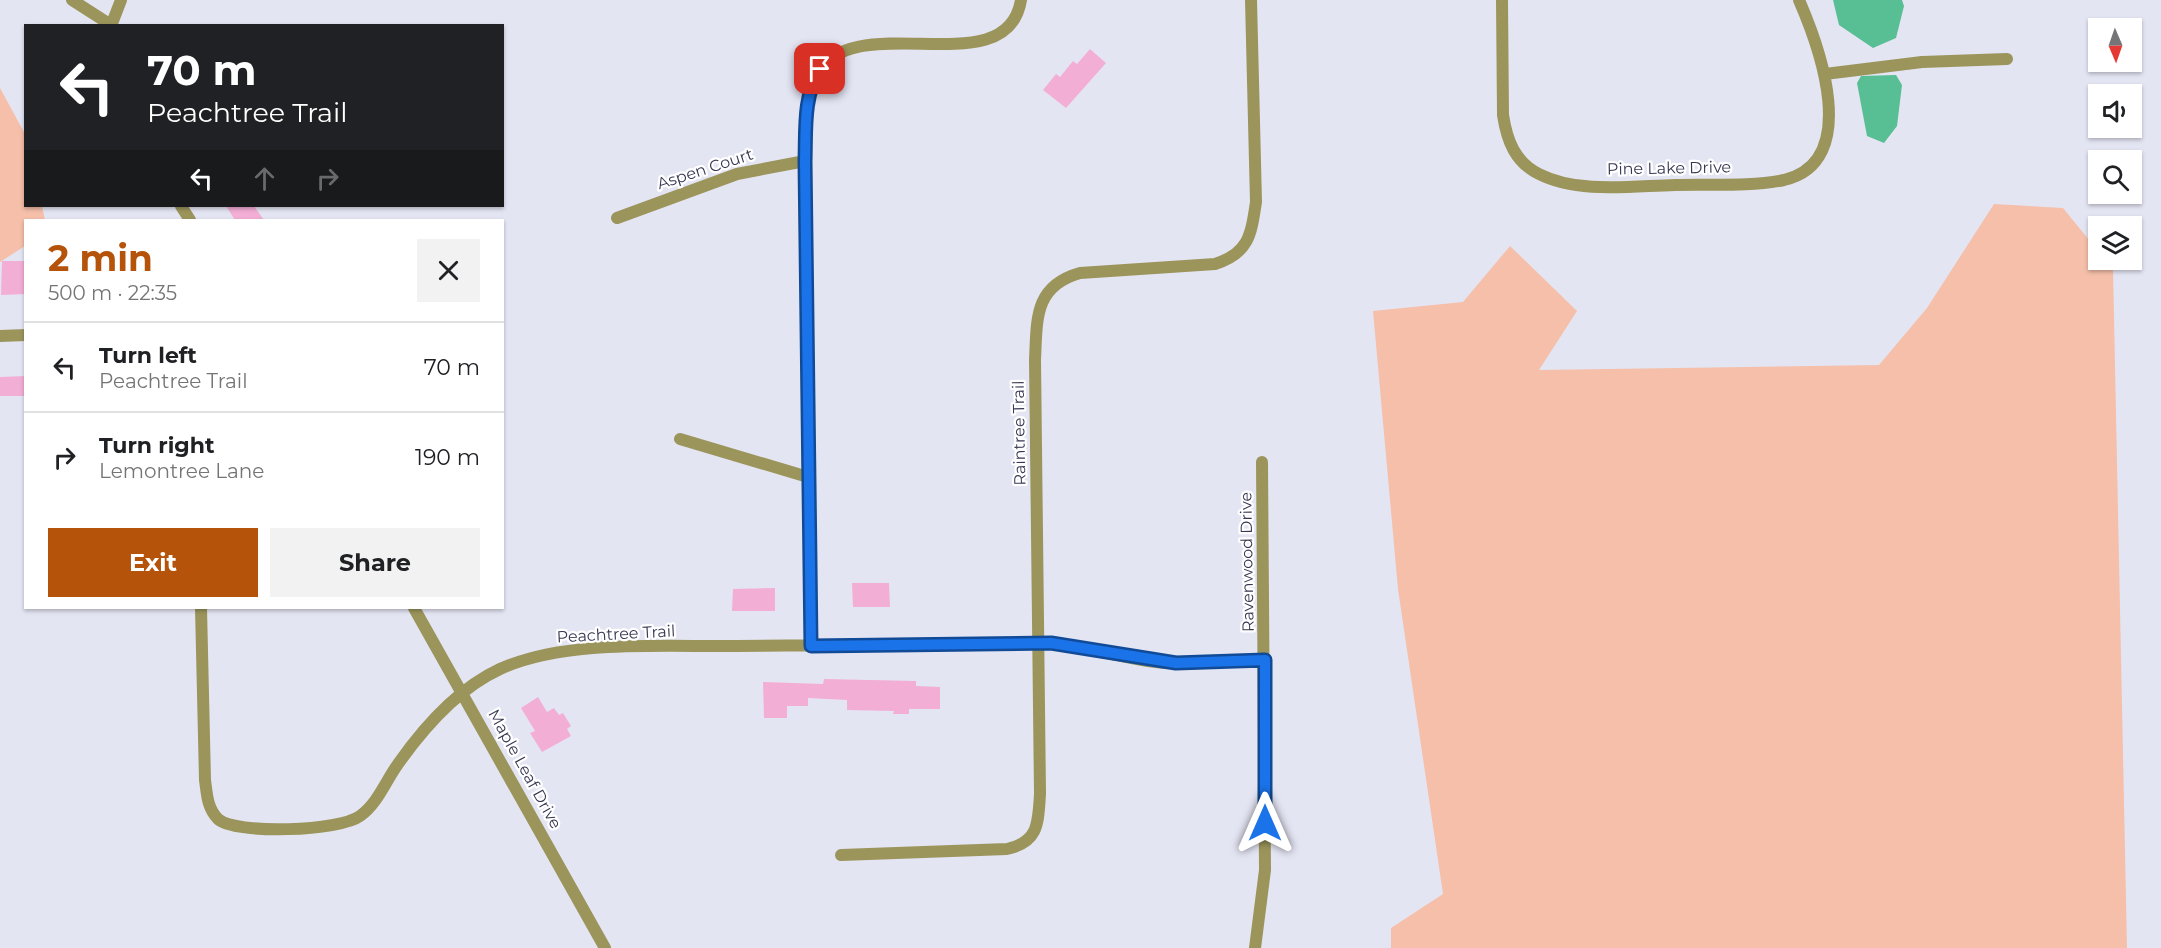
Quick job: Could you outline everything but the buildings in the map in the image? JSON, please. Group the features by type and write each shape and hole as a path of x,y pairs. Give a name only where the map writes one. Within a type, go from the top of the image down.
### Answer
{"street":[{"path":"72,0 109,24"},
{"path":"111,24 121,0"},
{"path":"811,646 805,161 807,110 811,87 820,69 835,54 864,45 981,41 1012,22 1020,0"},
{"name":"Raintree Trail","path":"841,855 1007,849 1028,841 1038,820 1040,794 1035,360 1041,305 1055,284 1080,273 1215,264 1235,256 1244,247 1252,225 1256,202 1251,0"},
{"name":"Pine Lake Drive","path":"1502,0 1502,84 1506,133 1518,159 1540,175 1556,181 1578,185 1623,186 1767,182 1796,176 1810,167 1822,150 1829,112 1826,74 1817,41 1799,0"},
{"path":"1826,74 1923,62 2007,59"},
{"name":"Aspen Court","path":"617,218 737,174 805,161"},
{"path":"0,336 24,335"},
{"path":"680,439 808,477"},
{"name":"Ravenwood Drive","path":"1255,948 1265,870 1262,462"},
{"name":"Peachtree Trail","path":"201,609 205,780 211,809 226,825 237,827 312,828 334,826 359,817 377,798 411,745 463,693 503,668 544,655 576,650 1038,643 1098,649 1148,661 1176,663 1265,660"},
{"name":"Maple Leaf Drive","path":"415,609 605,948"}],"shaded area":[{"path":"1833,0 1902,0 1904,6 1896,38 1873,48 1839,25"},
{"path":"1896,75 1902,85 1897,126 1884,143 1867,136 1857,83 1861,76"},
{"path":"0,88 24,132 24,207 42,207 45,219 24,219 24,247 0,262"},
{"path":"1994,204 2063,208 2088,239 2088,270 2113,270 2127,948 1391,948 1391,928 1443,894 1398,589 1373,311 1463,302 1510,246 1577,311 1539,370 1879,365 1927,308"}],"route":[{"path":"820,69 811,87 807,110 805,161 805,319 811,646 1051,643 1098,649 1148,661 1176,663 1265,660 1265,823"}]}
